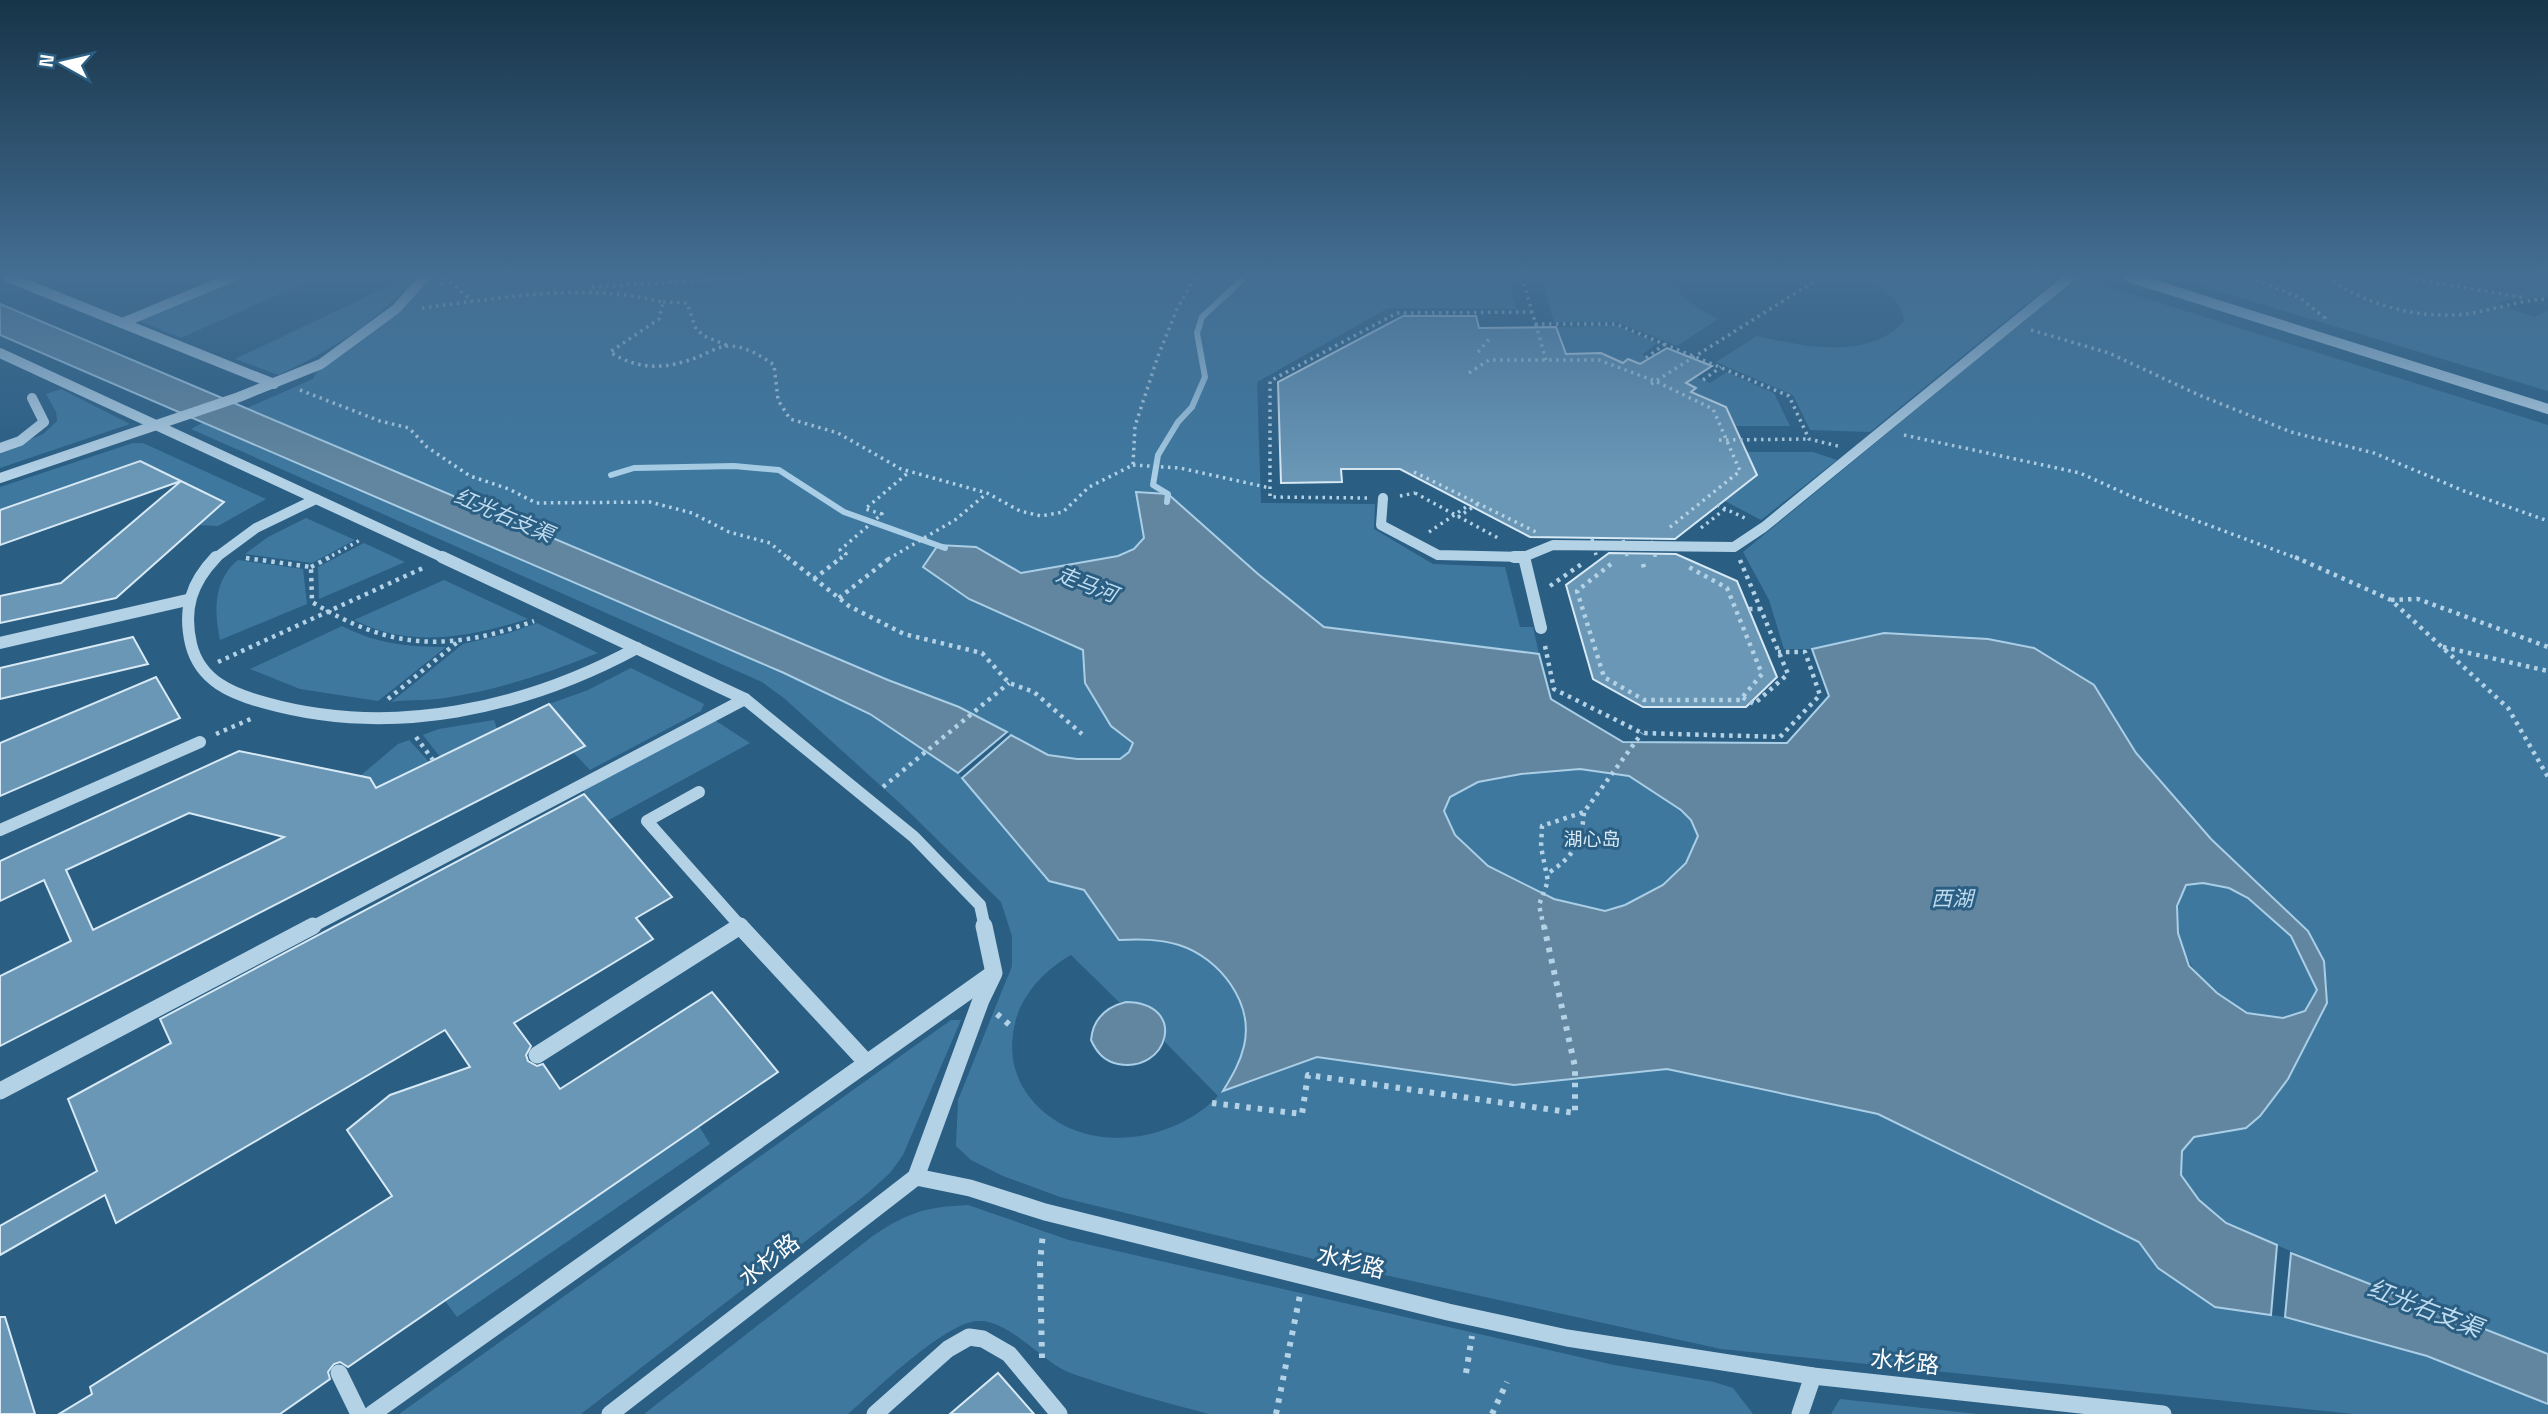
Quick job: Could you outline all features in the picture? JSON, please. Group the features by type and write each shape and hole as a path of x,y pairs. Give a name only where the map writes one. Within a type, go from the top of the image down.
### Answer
{"street":[{"path":"172,343 274,384"},
{"path":"0,478 274,384 321,364 350,343"},
{"path":"1383,498 1381,525 1438,555 1524,557 1553,545 1734,547 1764,527 1988,343"},
{"path":"2338,343 2548,409"},
{"path":"0,354 745,699 914,836 980,905 994,973 981,1000 916,1177"},
{"path":"0,448 20,441 44,422 32,398"},
{"path":"316,499 242,538 217,555 193,584 187,600 187,624 192,649 201,669 215,681 244,696 277,707 364,718 449,713 498,703 565,682 614,662 637,648"},
{"path":"1524,557 1541,628"},
{"path":"0,643 187,600"},
{"path":"0,1091 745,699"},
{"path":"0,830 200,742"},
{"path":"699,792 648,821 740,926 867,1063"},
{"path":"537,1055 740,926"},
{"path":"372,1414 994,973"},
{"name":"水杉路","path":"610,1414 916,1177 970,1188 1045,1212 1303,1276 1567,1338 1812,1376 2163,1414"},
{"path":"875,1414 948,1349 968,1337 983,1339 1009,1354 1059,1414"},
{"path":"339,1373 359,1414"},
{"path":"1800,1414 1812,1376"}],"path":[{"path":"623,343 610,352 623,362 648,368 682,364 729,346"},
{"path":"722,343 759,354 774,365 778,400 790,419 838,433 910,472 987,493 1020,510 1041,516 1063,512 1088,487 1133,465 1180,468 1270,488"},
{"path":"1133,465 1135,426 1163,343"},
{"path":"1341,343 1270,381 1269,497 1383,498"},
{"path":"1478,352 1486,343"},
{"path":"1541,343 1546,360"},
{"path":"1653,382 1719,343"},
{"path":"2075,343 2109,353 2199,395 2291,432 2374,453 2464,491 2548,521"},
{"path":"1646,358 1665,344 1789,396 1809,439"},
{"path":"1469,373 1489,360 1599,360 1713,409 1740,471 1662,533"},
{"path":"1703,380 1722,366"},
{"path":"274,384 298,389 380,421 410,428 427,447 470,476 509,489 536,503 650,502 692,513 729,532 770,543 849,607 904,634 982,653 1009,683 1034,692 1082,734"},
{"path":"1882,430 2080,473 2133,497 2276,548 2391,600 2508,708 2548,776"},
{"path":"1718,440 1809,439 1856,451"},
{"path":"814,579 846,554 840,550 882,514 865,509 910,472"},
{"path":"1414,472 1535,532 1549,532"},
{"path":"839,598 884,561 955,520 987,493"},
{"path":"1415,493 1498,538"},
{"path":"1413,542 1480,503"},
{"path":"1717,505 1764,527"},
{"path":"1458,517 1471,506"},
{"path":"217,555 311,567 364,538"},
{"path":"1560,579 1593,556 1592,539"},
{"path":"1623,540 1628,559"},
{"path":"1651,541 1657,562 1612,564 1577,591 1604,677 1644,700 1740,700 1762,674 1727,588 1687,565 1677,565"},
{"path":"1734,547 1788,674 1755,704 1742,697"},
{"path":"1643,564 1645,572"},
{"path":"311,567 312,602 376,636 398,641 460,640 502,631 541,618"},
{"path":"201,669 427,567"},
{"path":"1701,572 1706,568"},
{"path":"2391,600 2418,599 2548,647"},
{"path":"1749,609 1761,609"},
{"path":"1541,628 1554,689 1641,735 1780,737 1819,695 1805,652 1778,652"},
{"path":"364,718 460,640"},
{"path":"2441,646 2548,671"},
{"path":"868,799 1009,683"},
{"path":"200,742 277,707"},
{"path":"1550,872 1573,857 1583,833 1584,811 1641,735"},
{"path":"415,737 433,760"},
{"path":"1212,1102 1302,1114 1308,1074 1575,1113 1575,1067 1539,905 1549,888 1550,872 1538,841 1542,826 1584,811"},
{"path":"1042,1358 1040,1263 1045,1212"},
{"path":"1276,1414 1303,1276"},
{"path":"1466,1373 1476,1318"},
{"path":"1492,1414 1507,1382"}],"green space":[{"path":"269,343 338,343 278,375 235,359"},
{"path":"352,343 1326,343 1257,382 1261,503 1375,504 1374,529 1433,564 1505,567 1520,627 1533,627 1539,654 1324,627 1258,574 1168,494 1136,492 1144,538 1134,549 1118,556 1020,573 976,547 923,567 969,599 1083,650 1085,683 1111,726 1133,743 1129,752 1120,759 1077,759 1048,755 959,707 888,680 247,408 313,379 321,364"},
{"path":"1562,343 1657,343 1642,355 1649,359 1640,364 1629,359 1623,363 1601,353 1566,354"},
{"path":"1746,343 1854,346 1868,343 1979,343 1870,432 1810,430 1793,395 1716,362"},
{"path":"1997,343 2287,343 2548,425 2548,1354 2371,1286 2226,1223 2199,1200 2181,1175 2182,1151 2194,1137 2246,1128 2288,1079 2327,1003 2308,931 2211,839 2135,753 2094,685 1848,640 1812,649 1784,649 1769,600 1743,552"},
{"path":"2390,343 2548,343 2548,391"},
{"path":"1727,372 1774,393 1790,426 1735,426 1726,407 1691,392 1696,388 1686,383 1696,377 1710,383"},
{"path":"61,389 130,424 0,468 0,452 43,434 57,421 56,412 46,394"},
{"path":"202,423 784,673 870,714 958,773 1048,881 1084,890 1119,939 1157,940 1178,945 1193,951 1219,971 1238,998 1245,1030 1241,1058 1224,1090 1317,1057 1514,1085 1667,1069 1878,1114 2140,1242 2158,1268 2215,1307 2285,1317 2427,1356 2548,1404 2548,1414 2354,1414 1721,1349 1326,1262 1060,1197 1003,1176 971,1160 956,1146 958,1100 1012,966 1012,936 1001,902 903,806 785,699 762,682 191,429","holes":["1071,955 1120,1003 1134,1004 1159,1015 1165,1028 1164,1041 1218,1096 1198,1113 1175,1126 1150,1134 1124,1138 1073,1130 1051,1117 1031,1099 1020,1081 1012,1051 1016,1019 1024,1000 1037,982"]},
{"path":"133,443 143,443 266,499 218,526 197,525 224,501 140,461 0,510 0,487"},
{"path":"1747,452 1813,452 1837,460 1761,520 1723,500 1757,475"},
{"path":"306,518 355,540 312,563 245,554 268,537"},
{"path":"364,543 405,562 319,599 318,567"},
{"path":"238,560 303,569 307,604 220,640 217,597 224,577"},
{"path":"444,580 528,619 484,631 440,637 397,635 354,620"},
{"path":"537,623 598,653 507,685 444,698 391,702 463,644"},
{"path":"342,626 368,637 393,643 446,647 378,701 300,689 250,669"},
{"path":"631,668 704,704 701,711 590,770 573,752 585,746 549,704 588,690"},
{"path":"494,720 497,729 440,757 423,735 439,729"},
{"path":"716,721 750,743 607,821 582,789"},
{"path":"409,740 429,762 376,788 370,778 360,776 398,744"},
{"name":"湖心岛","path":"1580,769 1629,776 1681,810 1691,820 1698,836 1686,863 1663,885 1625,905 1605,911 1554,899 1488,866 1455,835 1444,811 1450,797 1478,782 1521,774"},
{"path":"2203,883 2229,888 2248,898 2291,936 2317,990 2305,1011 2284,1017 2249,1013 2217,994 2191,965 2178,933 2177,920 2186,885"},
{"path":"951,1020 961,1020 903,1155 890,1173 868,1193 581,1414 399,1414"},
{"path":"699,1126 710,1144 457,1317 445,1301"},
{"path":"968,1205 1069,1240 1614,1365 1714,1382 1733,1388 1753,1414 1209,1414 1069,1373 1009,1331 988,1322 978,1321 964,1324 929,1345 848,1414 644,1414 874,1235 918,1212"},
{"path":"1840,1399 1978,1414 1831,1414"}],"water":[{"path":"19,343 92,343 888,680 959,707 1007,732 958,773 870,714 784,673"},
{"name":"西湖","path":"1136,492 1168,494 1258,574 1324,627 1539,654 1551,699 1623,742 1787,743 1829,696 1812,649 1884,633 1988,639 2034,648 2094,685 2136,753 2211,839 2308,931 2324,961 2327,1003 2288,1079 2260,1116 2246,1128 2194,1137 2182,1151 2181,1175 2199,1200 2226,1223 2277,1245 2271,1315 2215,1307 2158,1268 2139,1242 1878,1114 1667,1069 1514,1085 1317,1057 1223,1091 1240,1058 1246,1030 1244,1014 1231,984 1208,960 1179,945 1149,940 1119,940 1084,890 1049,881 962,778 1011,735 1048,755 1077,759 1120,759 1129,752 1133,743 1111,726 1085,683 1083,650 969,599 923,567 938,545 976,547 1021,573 1118,556 1134,549 1144,538","holes":["1580,769 1629,776 1681,810 1691,820 1698,836 1686,863 1663,885 1625,905 1605,911 1554,899 1488,866 1455,835 1444,811 1450,797 1478,782 1521,774","2203,883 2229,888 2248,898 2291,936 2317,990 2305,1011 2283,1018 2247,1013 2217,993 2189,966 2178,933 2177,906 2186,885"]},
{"path":"1126,1002 1146,1005 1158,1014 1164,1025 1164,1037 1159,1049 1149,1059 1135,1064 1118,1064 1105,1059 1091,1040 1094,1025 1102,1015 1112,1007"},
{"name":"红光右支渠","path":"2291,1253 2548,1354 2548,1404 2427,1356 2285,1317"}],"building":[{"path":"1352,343 1562,343 1566,354 1601,353 1623,363 1628,359 1640,364 1667,348 1712,366 1686,383 1696,388 1691,392 1726,407 1757,475 1675,539 1530,537 1400,469 1341,469 1342,482 1281,483 1278,382"},
{"path":"140,461 181,481 0,545 0,510"},
{"path":"181,481 224,502 116,598 0,623 0,596 61,583"},
{"path":"1609,553 1676,554 1737,581 1777,677 1746,707 1643,707 1593,679 1566,585"},
{"path":"133,637 148,664 0,699 0,668"},
{"path":"156,677 180,718 0,796 0,743"},
{"path":"549,704 585,746 0,1046 0,976 71,941 44,880 0,901 0,861 239,751 370,778 376,788","holes":["189,813 284,837 93,930 66,870"]},
{"path":"584,794 672,897 636,918 653,939 514,1023 531,1046 526,1055 528,1061 537,1066 543,1064 560,1089 712,992 778,1072 348,1367 340,1362 334,1364 328,1372 330,1379 280,1414 59,1414 92,1394 90,1387 392,1196 347,1130 390,1095 470,1067 445,1030 116,1223 105,1195 0,1255 0,1226 97,1171 68,1099 171,1043 160,1019"},
{"path":"0,1317 5,1317 35,1414 0,1414"},
{"path":"998,1373 1034,1414 950,1414"}],"waterway":[{"name":"走马河","path":"1167,502 1168,494 1153,485 1158,455 1178,422 1192,407 1205,377 1199,343"},
{"name":"走马河","path":"611,475 634,468 734,466 779,470 844,512 945,548"}]}
